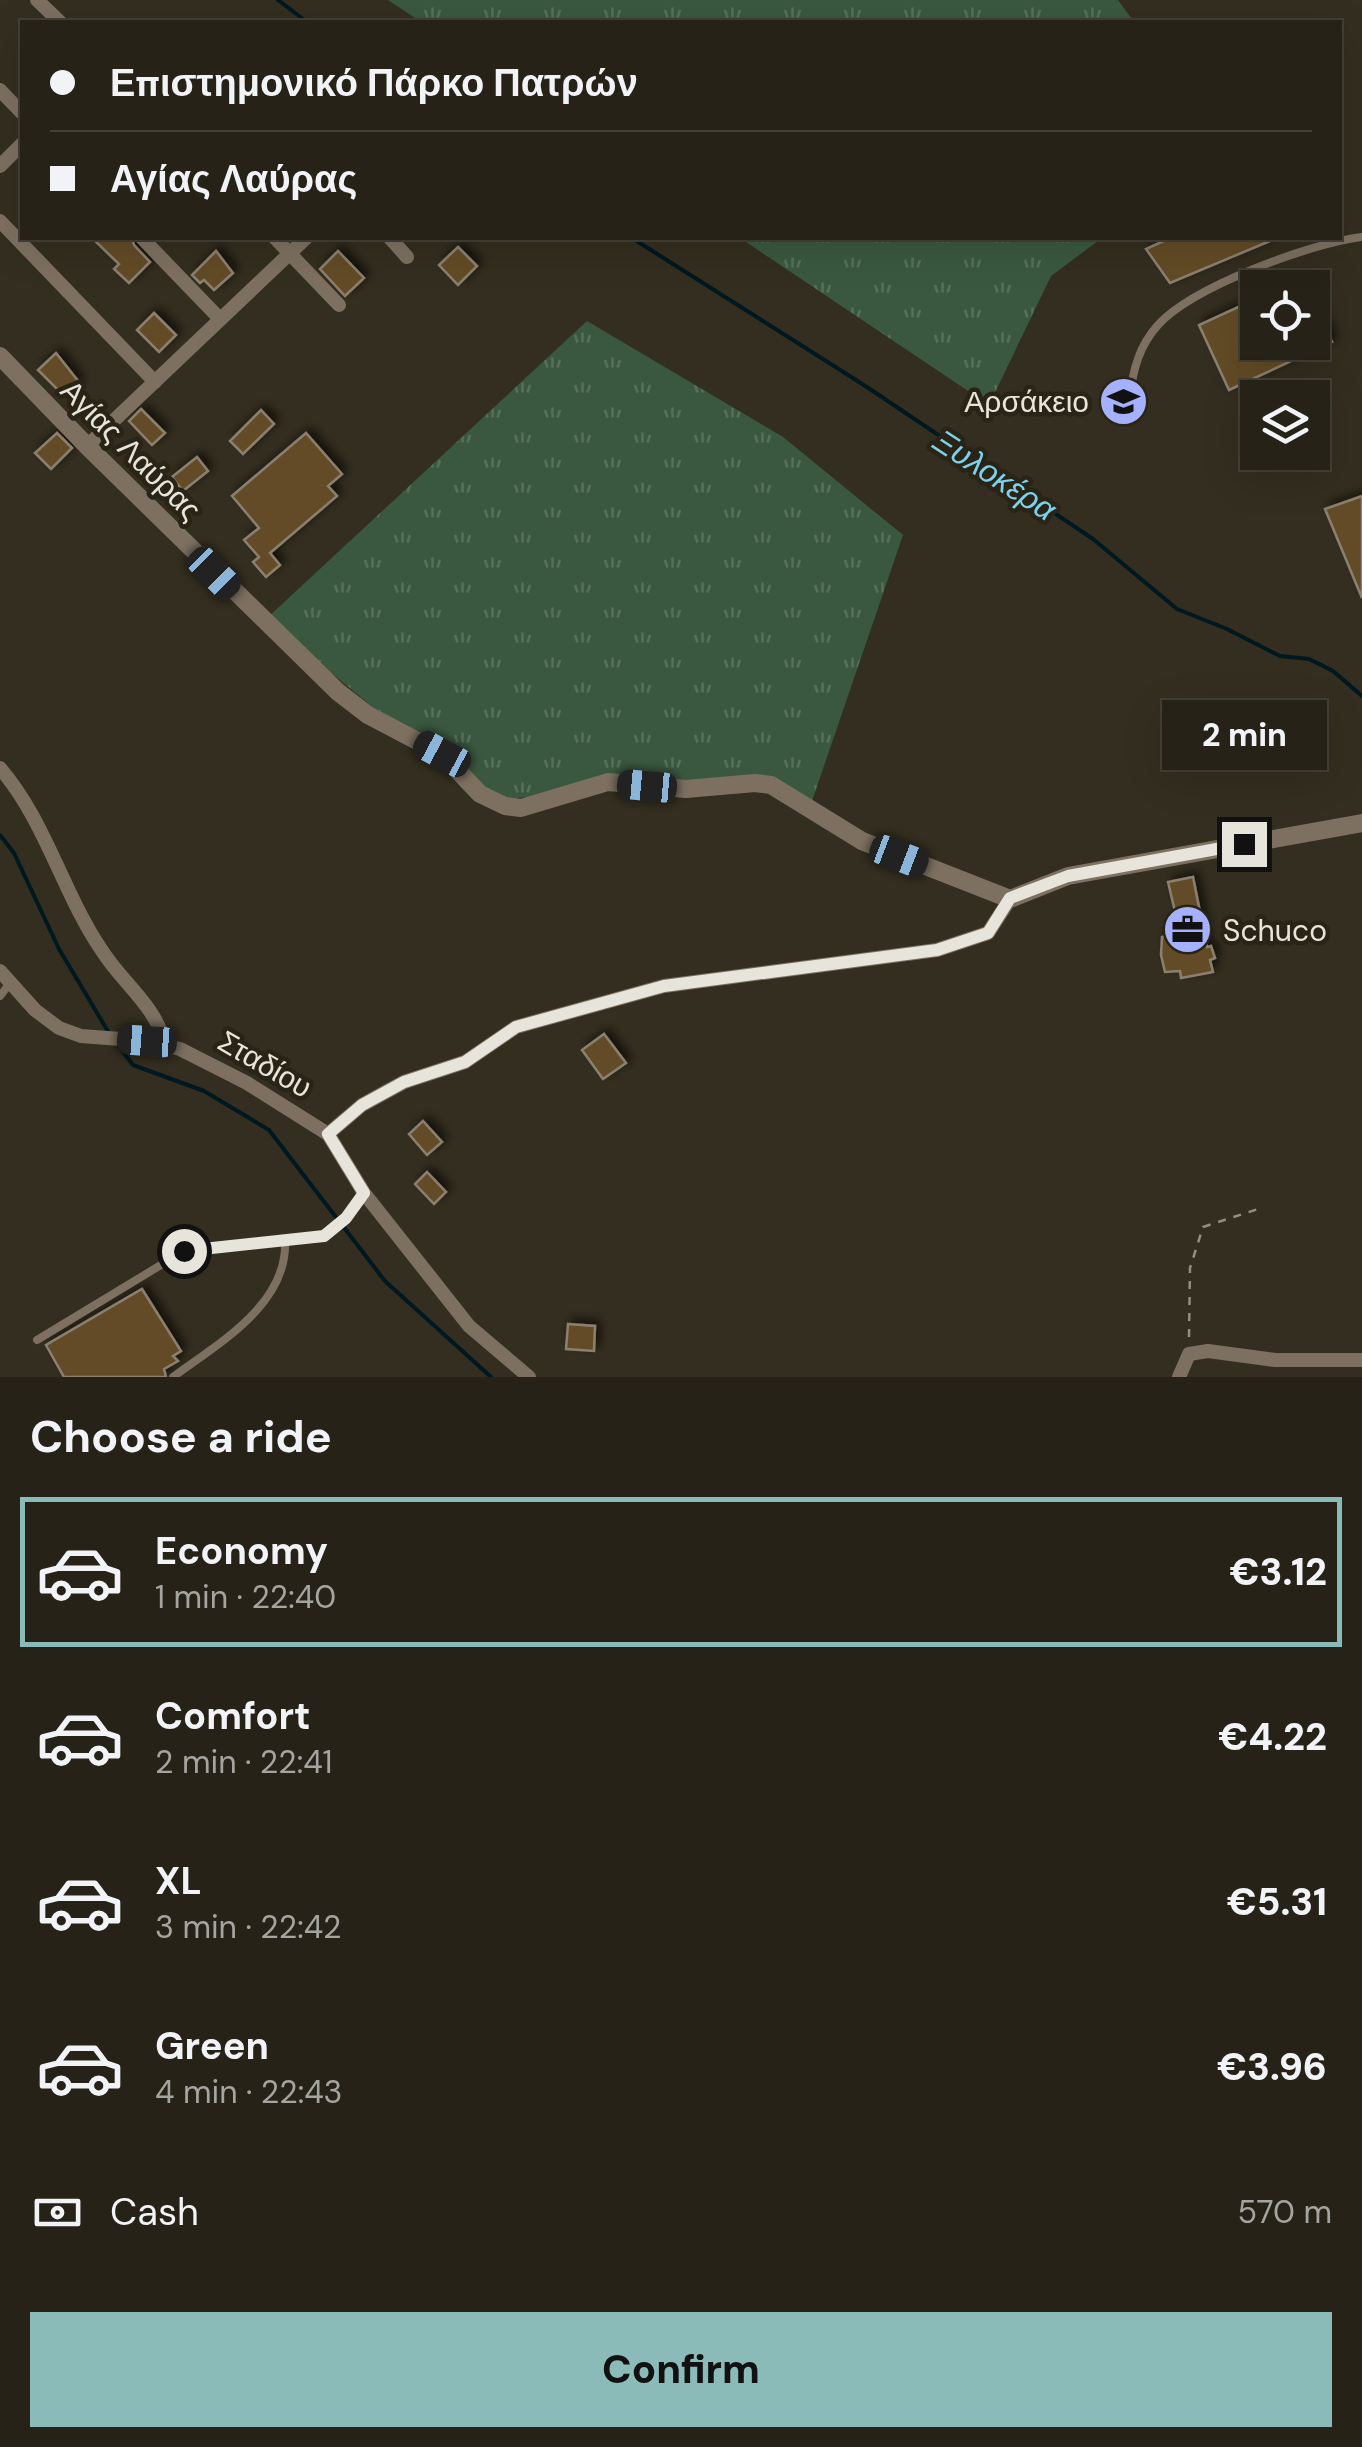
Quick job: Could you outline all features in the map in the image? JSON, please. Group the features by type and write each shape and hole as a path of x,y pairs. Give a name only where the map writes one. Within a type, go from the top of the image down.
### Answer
{"street":[{"path":"38,0 58,20"},
{"path":"0,90 20,111"},
{"path":"0,166 20,146"},
{"path":"0,221 155,382"},
{"path":"144,240 220,320"},
{"path":"277,240 339,305"},
{"path":"87,446 304,240"},
{"path":"392,240 408,258"},
{"name":"Αγίας Λαύρας","path":"0,356 338,692 368,715 442,754 480,794 505,806 521,808 608,782 686,789 771,785 862,841 1010,898"},
{"path":"0,768 36,822 86,928 149,1008 165,1044"},
{"path":"328,1134 362,1105 404,1082 465,1062 516,1027 664,986 937,950 988,933 1010,898 1068,876 1362,823"},
{"name":"Σταδίου","path":"5,977 51,1024 68,1032 165,1044 193,1054 328,1134 364,1193 469,1326 529,1377"},
{"path":"1178,1377 1189,1354 1208,1351 1275,1360 1362,1360"}],"lane":[{"path":"1130,396 1139,354 1166,317 1198,295 1300,250 1362,236"},
{"path":"0,996 5,977"},
{"path":"37,1340 184,1251 324,1236 346,1218 364,1193"},
{"path":"173,1377 247,1322 277,1279 284,1264 285,1241"}],"path":[{"path":"1189,1354 1190,1268 1203,1228 1258,1209"}],"green space":[{"path":"388,0 1118,0 1133,20 418,20"},
{"path":"743,240 1099,240 1051,276 989,405"},
{"path":"587,321 783,437 903,535 812,801 770,777 506,799 487,791 446,750 374,708 266,619"}],"building":[{"path":"94,240 133,240 150,262 129,283 114,269 119,264"},
{"path":"1166,240 1272,240 1170,283 1146,249"},
{"path":"458,247 477,266 458,285 439,265"},
{"path":"216,251 233,273 214,290 192,275"},
{"path":"338,251 364,278 345,296 320,269"},
{"path":"1240,306 1240,360 1293,360 1250,380 1240,380 1240,385 1229,390 1199,325"},
{"path":"154,313 176,335 159,352 137,330"},
{"path":"56,353 79,382 64,396 38,370"},
{"path":"141,409 165,433 152,445 129,421"},
{"path":"261,410 274,424 243,454 230,441"},
{"path":"57,433 72,448 51,469 35,453"},
{"path":"306,433 342,474 328,486 337,496 270,553 280,565 266,577 253,562 259,557 244,540 259,528 232,496"},
{"path":"197,457 208,471 183,491 172,477"},
{"path":"1362,496 1362,598 1325,509"},
{"name":"Schuco","path":"1193,877 1207,947 1211,946 1215,958 1210,960 1213,972 1181,978 1180,971 1165,972 1161,955 1162,937 1173,935 1171,926 1177,920 1168,882"},
{"path":"604,1034 626,1063 603,1079 582,1050"},
{"path":"423,1121 442,1142 427,1155 409,1134"},
{"path":"427,1172 446,1192 434,1204 415,1184"},
{"path":"142,1289 181,1351 173,1356 178,1361 164,1369 166,1377 64,1377 46,1345"},
{"path":"568,1324 595,1326 594,1351 566,1349"}],"waterway":[{"name":"Ξυλοκέρα","path":"278,0 304,20"},
{"name":"Ξυλοκέρα","path":"635,240 867,387 1093,539 1177,609 1280,656 1309,659 1333,671 1362,696"},
{"path":"0,835 14,853 59,949 109,1033"},
{"path":"118,1045 133,1065 204,1091 269,1130 385,1281 491,1377"}],"place":[{"name":"Αρσάκειο","path":"1124,401"},
{"name":"Schuco","path":"1188,930"}],"route":[{"path":"184,1251 308,1239 324,1236 336,1228 364,1193 328,1134 362,1105 404,1082 465,1062 516,1027 664,986 937,950 988,933 1010,898 1068,876 1244,844"}]}
